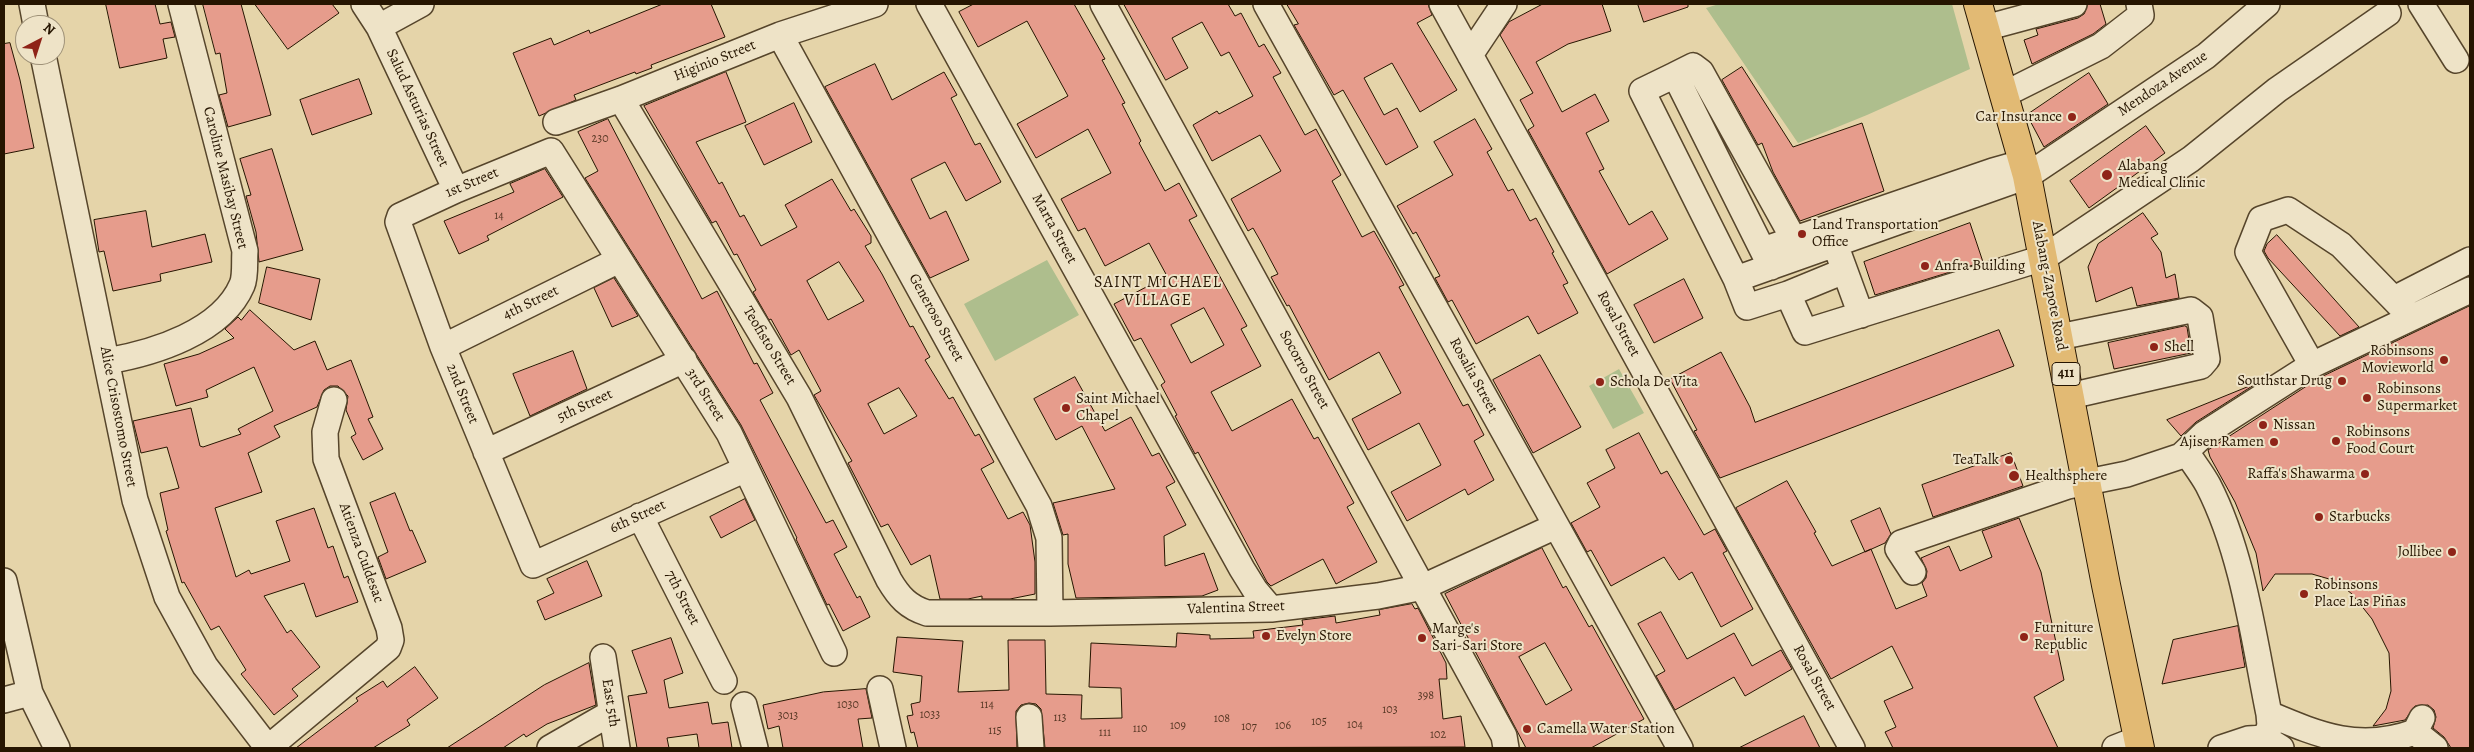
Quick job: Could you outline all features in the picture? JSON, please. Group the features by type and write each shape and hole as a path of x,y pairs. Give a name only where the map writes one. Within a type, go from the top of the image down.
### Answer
{"highway":[{"name":"Alabang-Zapote Road","path":"1982,16 2025,169 2086,482 2131,745"}],"street":[{"name":"Caroline Masibay Street","path":"107,361 135,356 161,348 198,330 225,311 243,284 245,251 181,4"},
{"name":"Salud Asturias Street","path":"364,4 379,27 456,190"},
{"path":"379,27 421,4"},
{"name":"Higinio Street","path":"556,122 621,99 780,35 875,4"},
{"name":"Marta Street","path":"929,4 1242,569 1255,590 1271,609"},
{"name":"Socorro Street","path":"1103,4 1423,587 1505,742"},
{"name":"Rosalia Street","path":"1266,4 1680,748"},
{"name":"Rosal Street","path":"1442,4 1852,748"},
{"path":"1470,55 1504,4"},
{"path":"1982,16 2074,4"},
{"path":"2005,94 2101,46 2141,15 2139,4"},
{"name":"Mendoza Avenue","path":"2025,169 2054,157 2206,56 2266,4"},
{"path":"2422,4 2456,60"},
{"path":"1788,294 1805,332 2043,258 2191,159 2277,90 2388,13"},
{"name":"Generoso Street","path":"780,35 1038,506 1049,538 1050,613"},
{"name":"Alice Crisostomo Street","path":"45,65 135,500 167,597 205,666 268,748"},
{"path":"1798,247 1701,72 1693,66 1642,91 1736,279 1747,307 1788,294 1844,270"},
{"path":"1675,75 1767,258"},
{"name":"Teofisto Street","path":"621,99 800,397 889,580 903,602"},
{"name":"1st Street","path":"398,222 400,216 405,212 551,151"},
{"name":"3rd Street","path":"551,151 729,433 834,653"},
{"path":"1798,247 1835,244 2025,169"},
{"path":"1736,279 1767,258 1941,188 2025,169"},
{"path":"2312,365 2248,252 2261,219 2288,210 2341,245 2412,317"},
{"name":"2nd Street","path":"398,222 443,347 531,563"},
{"path":"1835,244 1861,315"},
{"name":"4th Street","path":"443,347 619,260"},
{"path":"2394,299 2470,260"},
{"path":"1913,572 1898,549 1901,543 2068,486 2127,474 2187,453 2204,434 2312,365 2470,290"},
{"path":"2059,337 2191,310 2200,317 2207,358 2201,366 2070,396"},
{"name":"5th Street","path":"486,452 684,360"},
{"name":"Atienza Culdesac","path":"268,748 388,648 391,640 389,628 326,459 324,432 334,400"},
{"path":"2187,453 2208,485 2225,526 2241,583 2269,714 2273,743 2248,739 2221,748"},
{"name":"6th Street","path":"531,563 533,565 546,561 640,516 746,469"},
{"name":"7th Street","path":"640,516 724,681"},
{"name":"Valentina Street","path":"903,602 916,610 927,613 1271,609 1378,596 1423,587 1556,526"},
{"path":"4,581 30,693 56,748"},
{"name":"East 5th","path":"602,657 617,748"},
{"path":"880,689 893,748"},
{"path":"4,700 30,693"},
{"path":"744,705 755,748"},
{"path":"550,748 611,713"},
{"path":"2269,714 2334,740 2385,742 2419,725 2435,748"},
{"path":"1029,717 1031,748"}],"green space":[{"path":"1719,4 1952,4 1970,69 1867,115 1798,143 1706,8"},
{"path":"1047,260 1079,315 995,361 964,304"},
{"path":"1619,369 1644,413 1613,429 1589,386"}],"building":[{"path":"106,4 155,4 160,24 171,22 175,37 163,39 167,58 120,68"},
{"path":"203,4 241,4 271,115 228,127 219,95 227,93 220,53 216,54"},
{"path":"255,4 332,4 339,13 288,49"},
{"path":"663,4 711,4 725,37 651,65 652,68 636,74 635,72 574,95 576,100 539,116 513,53 551,38 554,45 589,30 590,33"},
{"path":"974,4 1074,4 1105,59 1102,60 1125,103 1122,104 1141,141 1139,143 1165,191 1179,183 1197,216 1189,220 1247,326 1241,329 1261,366 1211,392 1232,431 1292,399 1314,439 1318,437 1354,503 1347,507 1377,562 1336,584 1323,559 1271,586 1267,582 1198,452 1195,454 1175,416 1177,415 1161,385 1165,382 1141,338 1134,341 1114,304 1167,276 1149,243 1105,266 1085,228 1078,231 1061,199 1111,173 1088,129 1036,158 1017,124 1068,96 1027,21 978,47 959,12","holes":["1204,308 1224,345 1191,363 1171,325"]},
{"path":"1124,4 1228,4 1235,16 1241,13 1259,47 1264,44 1281,73 1273,77 1305,135 1316,129 1341,175 1332,181 1362,237 1374,231 1391,261 1404,285 1399,287 1463,406 1468,404 1484,435 1474,441 1494,480 1468,495 1465,489 1407,521 1391,492 1441,465 1419,423 1368,450 1352,419 1401,393 1379,352 1329,380 1289,305 1287,306 1271,277 1278,274 1261,242 1253,228 1248,231 1231,199 1281,171 1260,135 1212,161 1193,125 1217,111 1219,114 1253,96 1229,52 1221,56 1202,22 1172,38 1188,68 1166,80"},
{"path":"1287,4 1428,4 1432,15 1417,23 1457,90 1420,112 1392,63 1364,78 1384,115 1397,108 1418,147 1386,165 1343,90 1334,95 1294,25 1298,24"},
{"path":"1543,4 1602,4 1611,31 1568,44 1536,62 1562,112 1595,94 1609,121 1586,133 1604,169 1599,171 1629,225 1652,211 1668,239 1607,274 1528,130 1534,126 1520,100 1533,93 1500,35 1509,22"},
{"path":"1638,4 1688,4 1688,7 1644,22"},
{"path":"2088,4 2100,4 2106,24 2093,34 2032,64 2024,40 2038,35 2036,29 2078,18 2084,14"},
{"path":"10,43 20,80 34,148 4,154 4,44"},
{"path":"875,64 892,100 944,72 957,95 951,98 975,145 980,143 1001,182 966,201 945,162 911,179 930,219 946,211 969,260 930,278 825,87"},
{"path":"1742,67 1793,147 1862,123 1884,191 1800,221 1773,172 1762,143 1758,145 1722,80"},
{"path":"726,72 746,122 696,142 719,184 722,182 740,217 744,215 761,246 797,227 785,205 832,179 851,211 854,209 871,236 871,243 865,246 910,327 913,326 930,357 925,360 949,399 953,397 975,436 979,434 994,462 981,469 1008,519 1023,512 1030,525 1035,562 1035,594 1010,599 982,599 982,596 968,599 940,599 930,555 911,565 888,524 881,527 848,463 852,461 814,395 821,391 799,350 791,355 753,292 756,290 737,254 734,255 716,221 712,223 644,106","holes":["839,262 864,301 828,320 807,281","899,388 917,416 884,434 868,404"]},
{"path":"2089,73 2108,104 2044,147 2027,115"},
{"path":"359,79 372,114 312,135 300,100"},
{"path":"794,103 812,142 764,165 745,126"},
{"path":"608,119 702,299 717,291 754,364 757,363 773,393 760,400 826,523 833,520 847,547 834,554 857,598 860,596 870,617 843,631 829,604 827,605 797,538 741,425 585,178 598,171 578,132"},
{"path":"1475,119 1492,149 1487,152 1508,191 1513,189 1530,221 1536,218 1568,283 1563,285 1578,313 1538,334 1528,316 1476,344 1452,300 1448,302 1435,278 1440,276 1416,232 1413,234 1397,206 1453,175 1434,142"},
{"name":"Alabang Medical Clinic","path":"2146,126 2165,153 2089,208 2070,181"},
{"path":"272,149 303,250 259,262 256,232 246,196 251,195 240,159"},
{"path":"545,169 563,197 487,236 489,240 459,254 444,221 514,192 510,184"},
{"path":"146,211 152,247 205,234 212,262 160,274 161,281 113,291 104,251 99,252 94,220"},
{"path":"2143,213 2158,234 2151,238 2161,252 2166,278 2175,274 2179,298 2137,306 2132,287 2096,302 2088,267 2098,244"},
{"name":"Anfra Building","path":"1970,223 1983,262 1875,295 1864,262"},
{"path":"2277,235 2359,327 2340,336 2268,258 2264,251 2267,244"},
{"path":"267,267 320,279 311,320 259,303"},
{"path":"614,278 638,316 612,327 594,288"},
{"path":"1684,279 1703,318 1654,343 1634,305"},
{"path":"2470,306 2470,748 2451,748 2444,737 2433,728 2436,717 2434,710 2428,705 2415,706 2405,720 2373,726 2386,709 2391,691 2389,653 2372,619 2352,594 2336,581 2312,574 2275,574 2263,591 2256,553 2235,502 2208,450 2319,378"},
{"path":"250,310 294,350 315,341 327,370 351,360 373,417 368,419 383,449 363,460 351,437 356,434 346,410 348,396 338,386 330,386 324,390 317,407 274,426 280,437 248,453 262,492 215,508 236,577 249,570 251,574 290,561 276,521 314,508 328,548 333,546 344,578 348,576 358,602 316,617 304,583 264,596 287,633 291,630 320,667 292,689 298,696 274,715 241,674 246,670 219,626 211,630 184,582 182,583 166,531 168,530 160,493 179,488 167,447 141,453 133,421 191,408 200,446 203,447 241,434 238,429 273,411 254,367 206,390 208,397 176,406 164,364 199,354 234,338 225,329 238,317 241,320"},
{"name":"Shell","path":"2187,327 2191,353 2114,369 2108,343"},
{"path":"1999,330 2014,366 1720,478 1694,431 1697,430 1670,379 1721,352 1750,407 1755,422"},
{"path":"573,351 587,389 530,416 513,374"},
{"path":"1540,355 1581,427 1533,453 1493,380"},
{"path":"1075,377 1105,431 1131,417 1152,456 1159,453 1175,482 1166,487 1186,525 1164,536 1165,566 1204,553 1218,590 1202,596 1076,598 1068,564 1068,534 1063,535 1053,503 1115,489 1082,426 1056,440 1034,399"},
{"path":"2257,383 2196,422 2181,436 2167,420"},
{"path":"1639,433 1661,474 1667,471 1704,535 1715,529 1727,551 1723,553 1753,609 1721,627 1692,572 1679,580 1664,557 1611,586 1591,550 1587,552 1571,523 1600,507 1587,483 1615,468 1606,450"},
{"path":"2011,453 2023,486 1933,517 1922,485"},
{"path":"1787,481 1816,532 1814,533 1832,566 1871,549 1896,609 1927,596 1922,583 1926,578 1927,571 1921,558 1949,546 1960,571 1992,557 1982,531 2019,518 2041,572 2064,680 2034,697 2058,748 1893,748 1885,732 1896,727 1884,701 1913,688 1892,646 1831,679 1736,508"},
{"path":"395,493 410,531 412,530 426,562 386,579 378,557 388,552 370,503"},
{"path":"745,499 755,520 721,538 710,517"},
{"path":"1880,508 1891,534 1885,543 1865,552 1851,521"},
{"path":"1542,548 1563,588 1566,586 1589,627 1592,625 1644,719 1591,748 1526,748 1445,594","holes":["1545,643 1572,690 1546,705 1519,657"]},
{"path":"587,561 602,596 545,620 537,601 554,593 547,579"},
{"path":"1412,604 1415,609 1418,608 1446,663 1447,679 1439,679 1443,719 1461,716 1465,747 1045,748 1041,709 1036,704 1029,703 1021,705 1016,711 1017,748 918,748 914,732 911,733 907,716 913,715 911,704 920,702 922,676 893,672 897,637 963,641 958,692 1009,690 1008,640 1045,640 1046,694 1082,695 1081,719 1122,718 1121,688 1089,687 1091,643 1176,647 1177,633 1210,635 1210,639 1254,638 1253,631 1303,625 1302,620 1335,616 1336,623 1380,615 1379,610"},
{"path":"1661,612 1687,659 1734,633 1752,666 1781,650 1792,669 1745,696 1734,677 1675,710 1656,676 1665,671 1638,624"},
{"path":"2238,626 2245,667 2162,684 2173,640"},
{"path":"671,638 683,673 664,680 669,708 708,702 712,724 728,722 732,748 699,748 697,734 667,738 669,748 637,748 628,696 647,693 632,651"},
{"path":"589,663 596,705 547,724 526,737 524,734 503,748 447,748 544,685"},
{"path":"415,667 438,698 407,720 410,725 373,748 296,748 358,701 356,698 383,681 387,687"},
{"path":"866,689 872,718 858,719 863,748 783,748 779,726 768,729 763,705 823,692"},
{"path":"1804,716 1820,748 1739,748"}],"place":[{"name":"Car Insurance","path":"2072,117"},
{"name":"Alabang Medical Clinic","path":"2107,175"},
{"name":"Land Transportation Office","path":"1802,234"},
{"name":"Anfra Building","path":"1925,266"},
{"name":"Shell","path":"2154,347"},
{"name":"Robinsons Movieworld","path":"2444,360"},
{"name":"Southstar Drug","path":"2342,381"},
{"name":"Schola De Vita","path":"1600,382"},
{"name":"Robinsons Supermarket","path":"2367,398"},
{"name":"Saint Michael Chapel","path":"1066,408"},
{"name":"Nissan","path":"2263,425"},
{"name":"Robinsons Food Court","path":"2336,441"},
{"name":"Ajisen Ramen","path":"2274,442"},
{"name":"TeaTalk","path":"2009,460"},
{"name":"Raffa's Shawarma","path":"2365,474"},
{"name":"Healthsphere","path":"2014,476"},
{"name":"Starbucks","path":"2319,517"},
{"name":"Jollibee","path":"2452,552"},
{"name":"Robinsons Place Las Piñas","path":"2304,594"},
{"name":"Evelyn Store","path":"1266,636"},
{"name":"Furniture Republic","path":"2024,637"},
{"name":"Marge's Sari-Sari Store","path":"1422,638"},
{"name":"Camella Water Station","path":"1527,729"}],"district":[{"name":"SAINT MICHAEL VILLAGE","path":"1158,292"}]}
